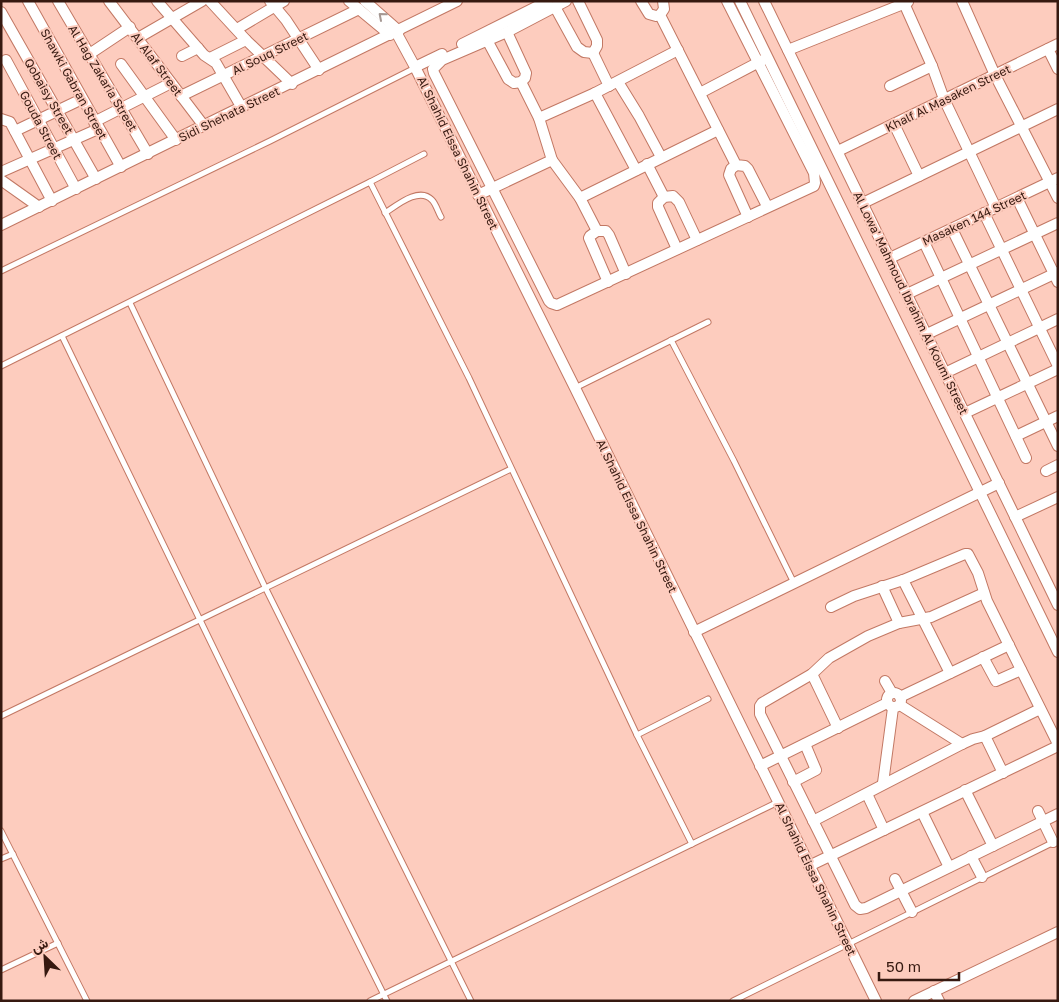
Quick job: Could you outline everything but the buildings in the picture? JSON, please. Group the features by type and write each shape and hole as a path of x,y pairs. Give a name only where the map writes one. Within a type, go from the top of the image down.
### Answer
{"street":[{"name":"Shawki Gabran Street","path":"28,1 121,167"},
{"name":"Al Hag Zakaria Street","path":"58,1 88,55 148,154"},
{"name":"Al Alaf Street","path":"109,1 204,126"},
{"path":"157,1 204,55 216,63 242,108"},
{"path":"138,38 202,1"},
{"path":"210,1 246,40 292,84"},
{"path":"349,1 365,4 395,33"},
{"name":"Sidi Shehata Street","path":"1,225 292,84 457,1"},
{"path":"415,68 552,4 566,1"},
{"path":"578,1 597,40 597,46 593,53"},
{"path":"641,1 649,14 660,15"},
{"path":"660,15 664,9 663,1"},
{"path":"727,1 763,60 980,492 1058,652"},
{"path":"523,19 507,32 442,60 433,69 551,304 554,305 561,304 767,206 814,186 815,178 763,60 740,1"},
{"name":"Al Lowa' Mahmoud Ibrahim Al Koumi Street","path":"764,1 1058,605"},
{"path":"962,1 995,74 1022,127 1054,180 1058,198"},
{"path":"788,50 905,2 944,99 996,208"},
{"path":"237,29 276,3 319,70"},
{"name":"Al Souq Street","path":"181,96 365,4"},
{"path":"552,4 576,47 584,52 593,53"},
{"name":"Qobaisy Street","path":"1,12 96,179"},
{"path":"660,15 736,165"},
{"path":"88,55 130,27"},
{"path":"487,40 508,79 514,83 521,82 525,78 526,72 507,32"},
{"name":"Al Shahid Eissa Shahin Street","path":"395,33 415,68 575,388 876,1001"},
{"path":"210,58 246,40"},
{"name":"Khalf Al Masaken Street","path":"838,151 1058,44"},
{"path":"182,56 198,48"},
{"path":"1048,49 1058,69"},
{"path":"539,118 595,93 678,50"},
{"path":"593,53 613,84 639,116 661,157"},
{"name":"Gouda Street","path":"6,60 76,189"},
{"path":"700,93 763,60"},
{"path":"121,64 176,140"},
{"path":"890,86 932,66"},
{"path":"521,82 539,118 552,160 580,198 597,231"},
{"path":"1,172 74,140 120,108 171,83"},
{"path":"595,93 636,170"},
{"path":"15,131 82,100"},
{"path":"863,203 1058,109"},
{"path":"1,119 8,120 15,131 52,201"},
{"path":"894,124 919,176"},
{"path":"580,198 718,130"},
{"path":"478,195 552,160"},
{"path":"647,164 664,196"},
{"path":"748,216 729,175 731,169 736,165 745,166 748,169 767,206"},
{"path":"1,180 39,207"},
{"name":"Masaken 144 Street","path":"890,258 1054,180"},
{"path":"677,249 658,207 658,203 664,196 673,196 679,202 698,240"},
{"path":"927,334 989,304 1056,276 1017,198"},
{"path":"965,413 1058,368 984,214"},
{"path":"907,294 1058,223"},
{"path":"952,229 1058,446"},
{"path":"608,282 589,238 597,231 606,231 609,235 626,274"},
{"path":"924,242 1026,458"},
{"path":"945,373 1058,319"},
{"path":"1016,436 1058,416"},
{"path":"1046,471 1058,465"},
{"path":"694,632 999,483"},
{"path":"1015,517 1058,497"},
{"path":"809,866 1058,745 984,593 978,573 967,554 903,580 854,596 832,607"},
{"path":"903,580 950,673"},
{"path":"882,586 899,623"},
{"path":"984,593 923,620 899,623 868,636 829,658 812,674 766,701 760,706 760,714 857,908 863,909 1058,814"},
{"path":"760,766 1009,645"},
{"path":"984,657 996,681 1021,670"},
{"path":"812,674 838,728"},
{"path":"883,783 894,701 885,681"},
{"path":"894,701 962,744"},
{"path":"813,821 867,794 883,783 962,744 985,736 1040,709"},
{"path":"985,736 1003,773"},
{"path":"794,782 816,770 805,744"},
{"path":"966,790 993,846"},
{"path":"867,794 884,830"},
{"path":"1038,811 1055,841"},
{"path":"922,812 949,867"},
{"path":"971,856 982,877"},
{"path":"895,879 912,912"},
{"path":"914,1001 936,996 1058,932"}],"lane":[{"path":"1,271 270,141 415,68"},
{"path":"1,366 424,154"},
{"path":"370,182 469,378 637,735 692,844"},
{"path":"385,213 414,196 421,195 431,199 441,217"},
{"path":"130,303 265,587 471,1001"},
{"path":"575,388 708,322"},
{"path":"62,336 199,620 387,1001"},
{"path":"671,340 734,461 794,583"},
{"path":"1,716 511,468"},
{"path":"637,735 708,699"},
{"path":"370,1001 778,802"},
{"path":"1,831 87,1001"},
{"path":"733,1001 1055,841"},
{"path":"1,859 13,854"},
{"path":"1,970 58,943"}]}
